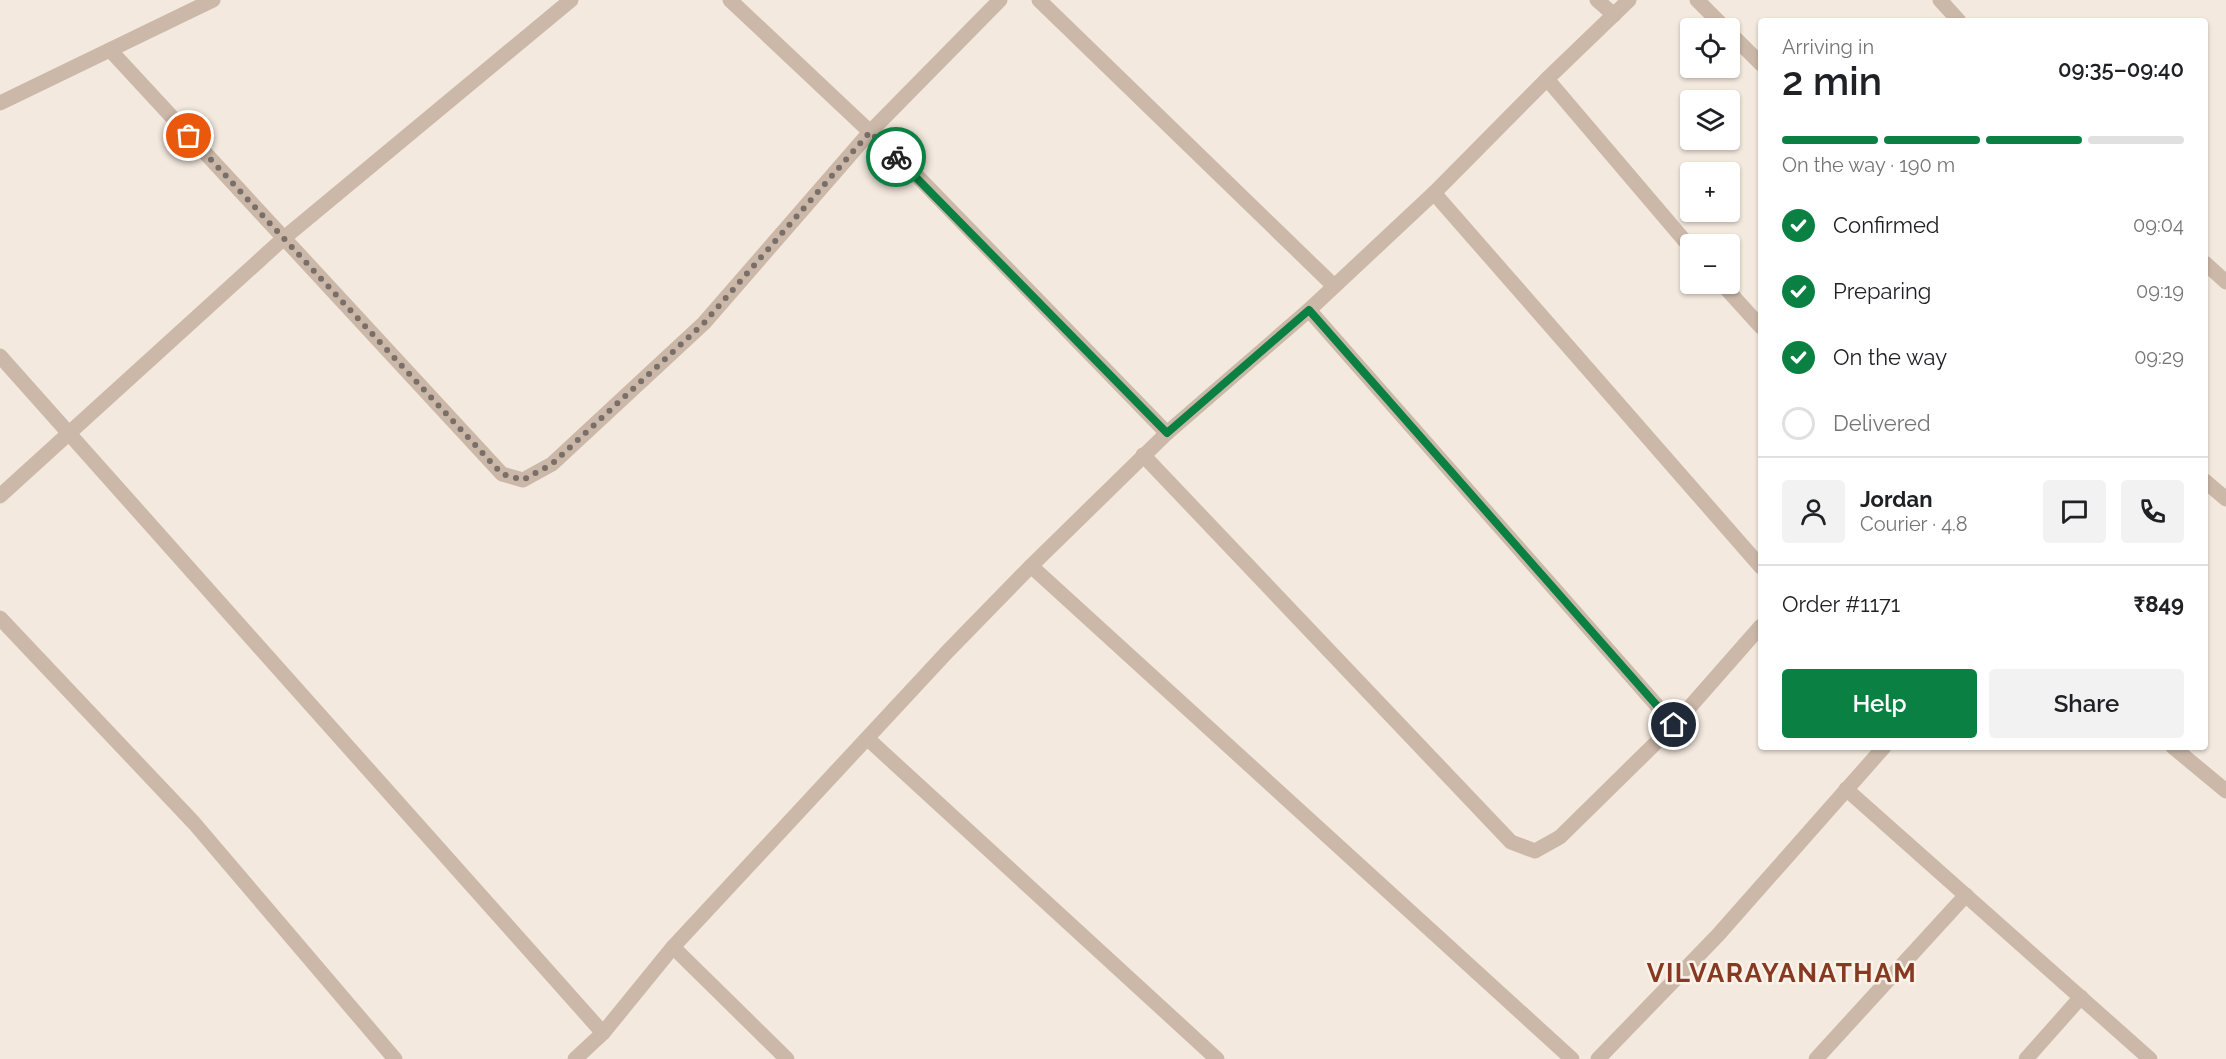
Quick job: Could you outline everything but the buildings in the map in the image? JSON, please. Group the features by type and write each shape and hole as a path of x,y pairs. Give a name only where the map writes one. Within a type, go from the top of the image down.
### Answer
{"street":[{"path":"0,103 213,0"},
{"path":"0,496 284,238 571,0"},
{"path":"730,0 919,178 1167,433"},
{"path":"110,50 502,474 523,480 552,464 704,323 870,132 1000,0"},
{"path":"1039,0 1334,286"},
{"path":"1597,0 1614,15"},
{"path":"575,1059 603,1033 673,947 1030,566 1143,455 1309,310 1434,193 1629,0"},
{"path":"1697,0 1715,18"},
{"path":"1940,0 1956,18"},
{"path":"1740,43 1758,61"},
{"path":"1547,79 1680,235"},
{"path":"1434,193 1758,564"},
{"path":"2208,266 2226,282"},
{"path":"1731,294 1758,324"},
{"path":"1309,310 1674,725"},
{"path":"0,356 603,1033"},
{"path":"1143,455 1510,842 1535,851 1560,837 1674,725 1758,629"},
{"path":"2208,484 2226,499"},
{"path":"1030,566 1572,1059"},
{"path":"0,618 194,823 395,1059"},
{"path":"868,739 1217,1059"},
{"path":"1598,1059 1718,935 1881,750"},
{"path":"2177,750 2226,791"},
{"path":"1846,789 2150,1059"},
{"path":"1816,1059 1966,895"},
{"path":"673,947 787,1059"},
{"path":"2026,1059 2081,997"}],"way so far":[{"path":"189,136 502,474 523,480 552,464 704,323 870,132 896,157"}],"district":[{"name":"VILVARAYANATHAM","path":"1782,973"}],"route":[{"path":"896,157 1167,433 1309,310 1674,725"}]}
